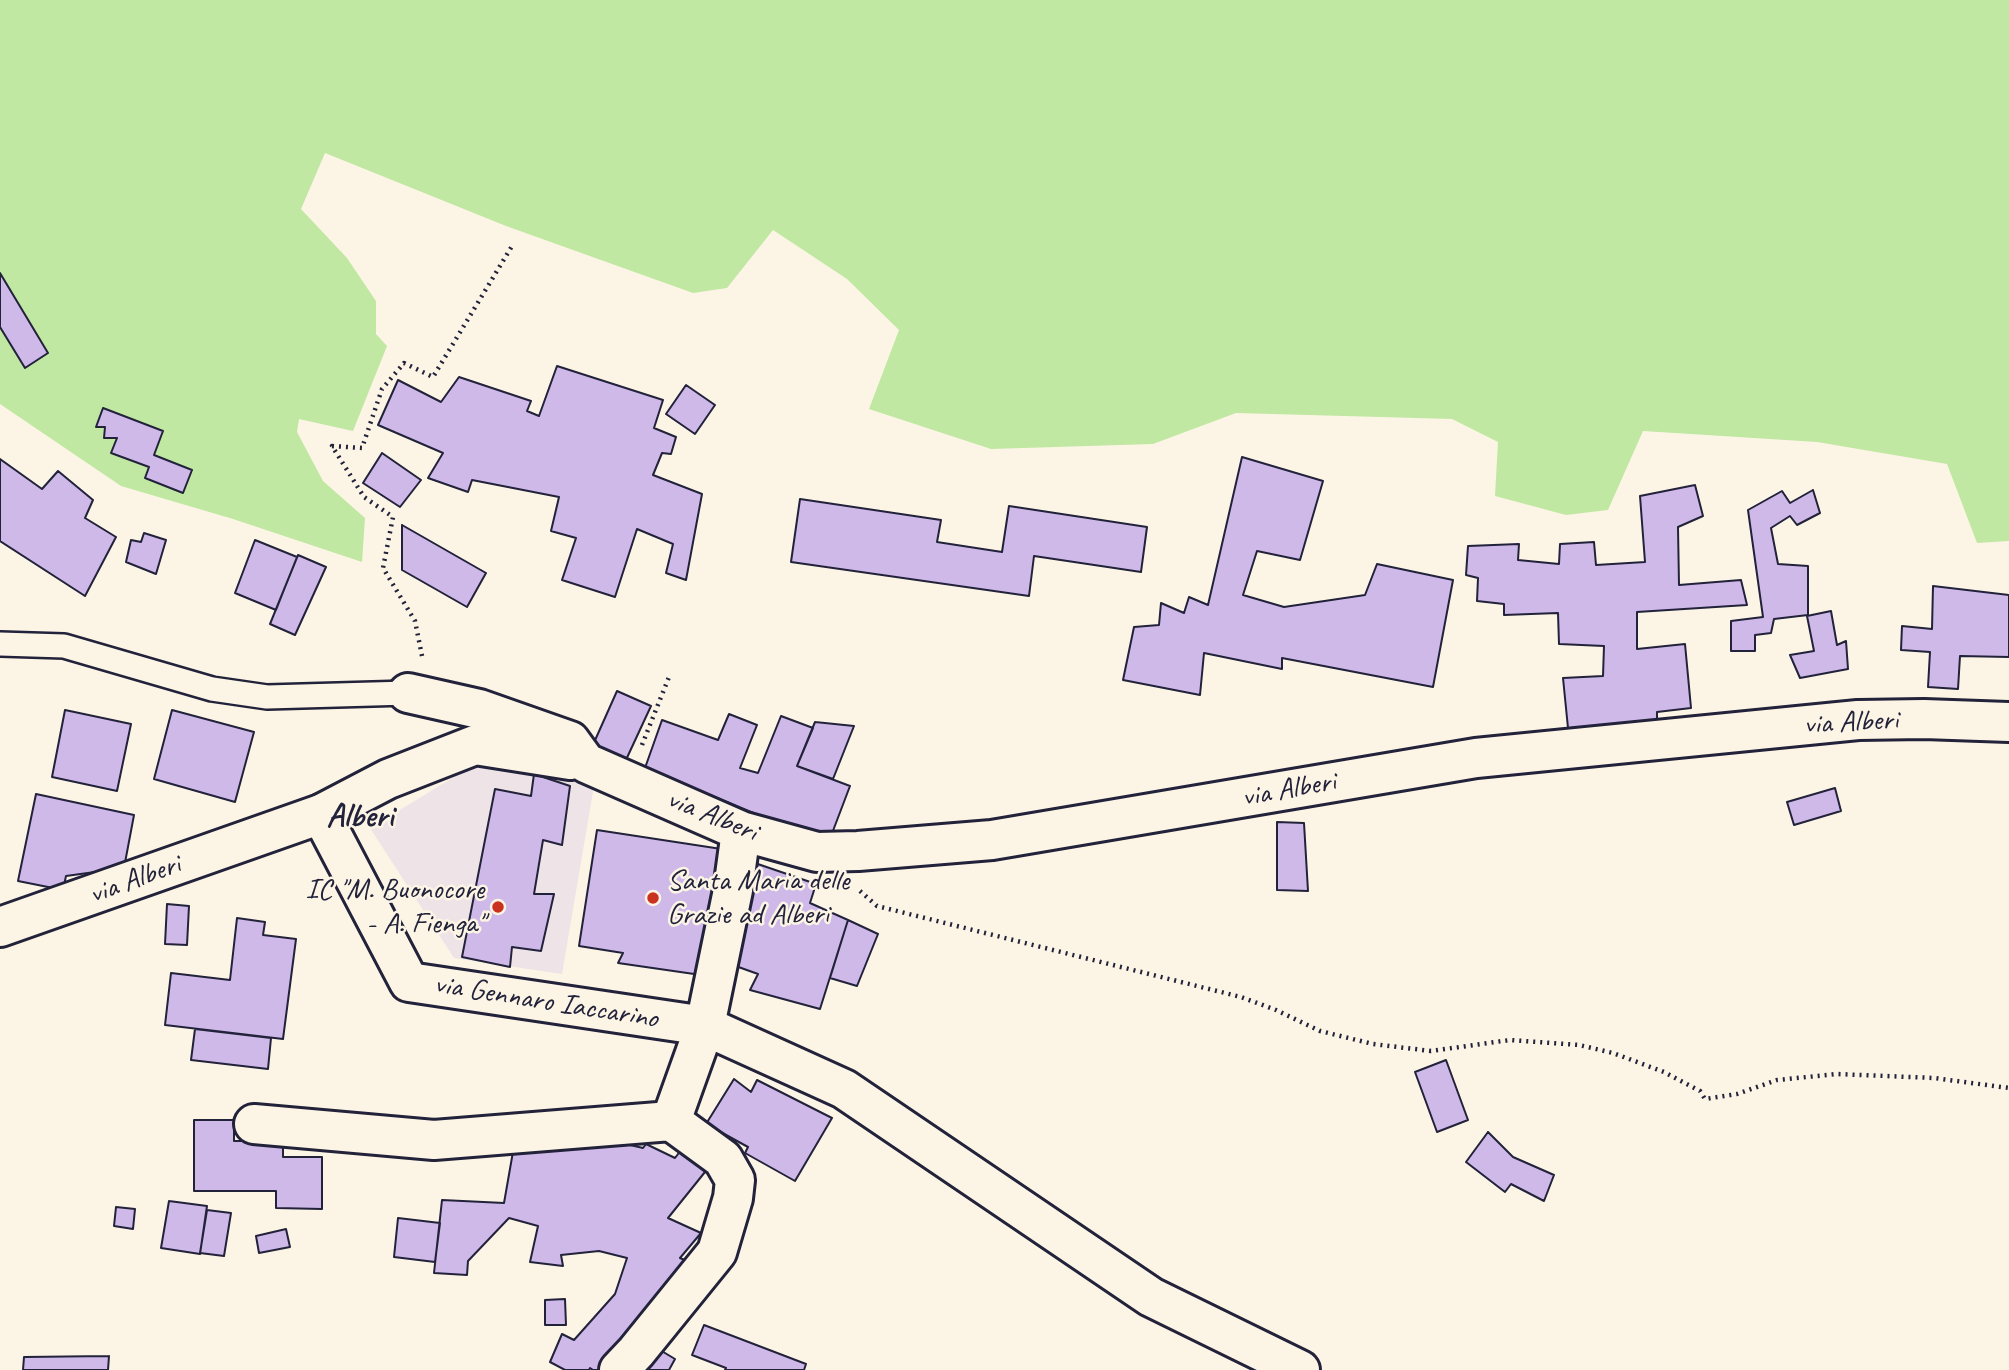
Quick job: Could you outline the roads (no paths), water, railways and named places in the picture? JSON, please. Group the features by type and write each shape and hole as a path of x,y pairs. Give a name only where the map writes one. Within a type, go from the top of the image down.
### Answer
{"street":[{"name":"via Alberi","path":"419,696 479,709 570,741 586,763"},
{"name":"via Alberi","path":"0,927 321,814 388,779 475,745 586,763 741,831 817,852 992,840 1476,758 1858,720 2009,722"},
{"name":"via Gennaro Iaccarino","path":"321,814 409,982 705,1026"},
{"path":"671,1121 705,1026 733,890 741,831"},
{"path":"705,1026 844,1089 1151,1297 1300,1370"},
{"path":"254,1124 434,1140 671,1121 723,1159 735,1180 733,1198 718,1252 619,1370"}],"lane":[{"name":"via Alberi","path":"0,644 64,646 212,688 267,697 419,696"}],"place":[{"name":"Santa Maria delle Grazie ad Alberi","path":"653,898"},
{"name":"IC \"M. Buonocore - A. Fienga\"","path":"498,907"}],"district":[{"name":"Alberi","path":"360,817"}]}
